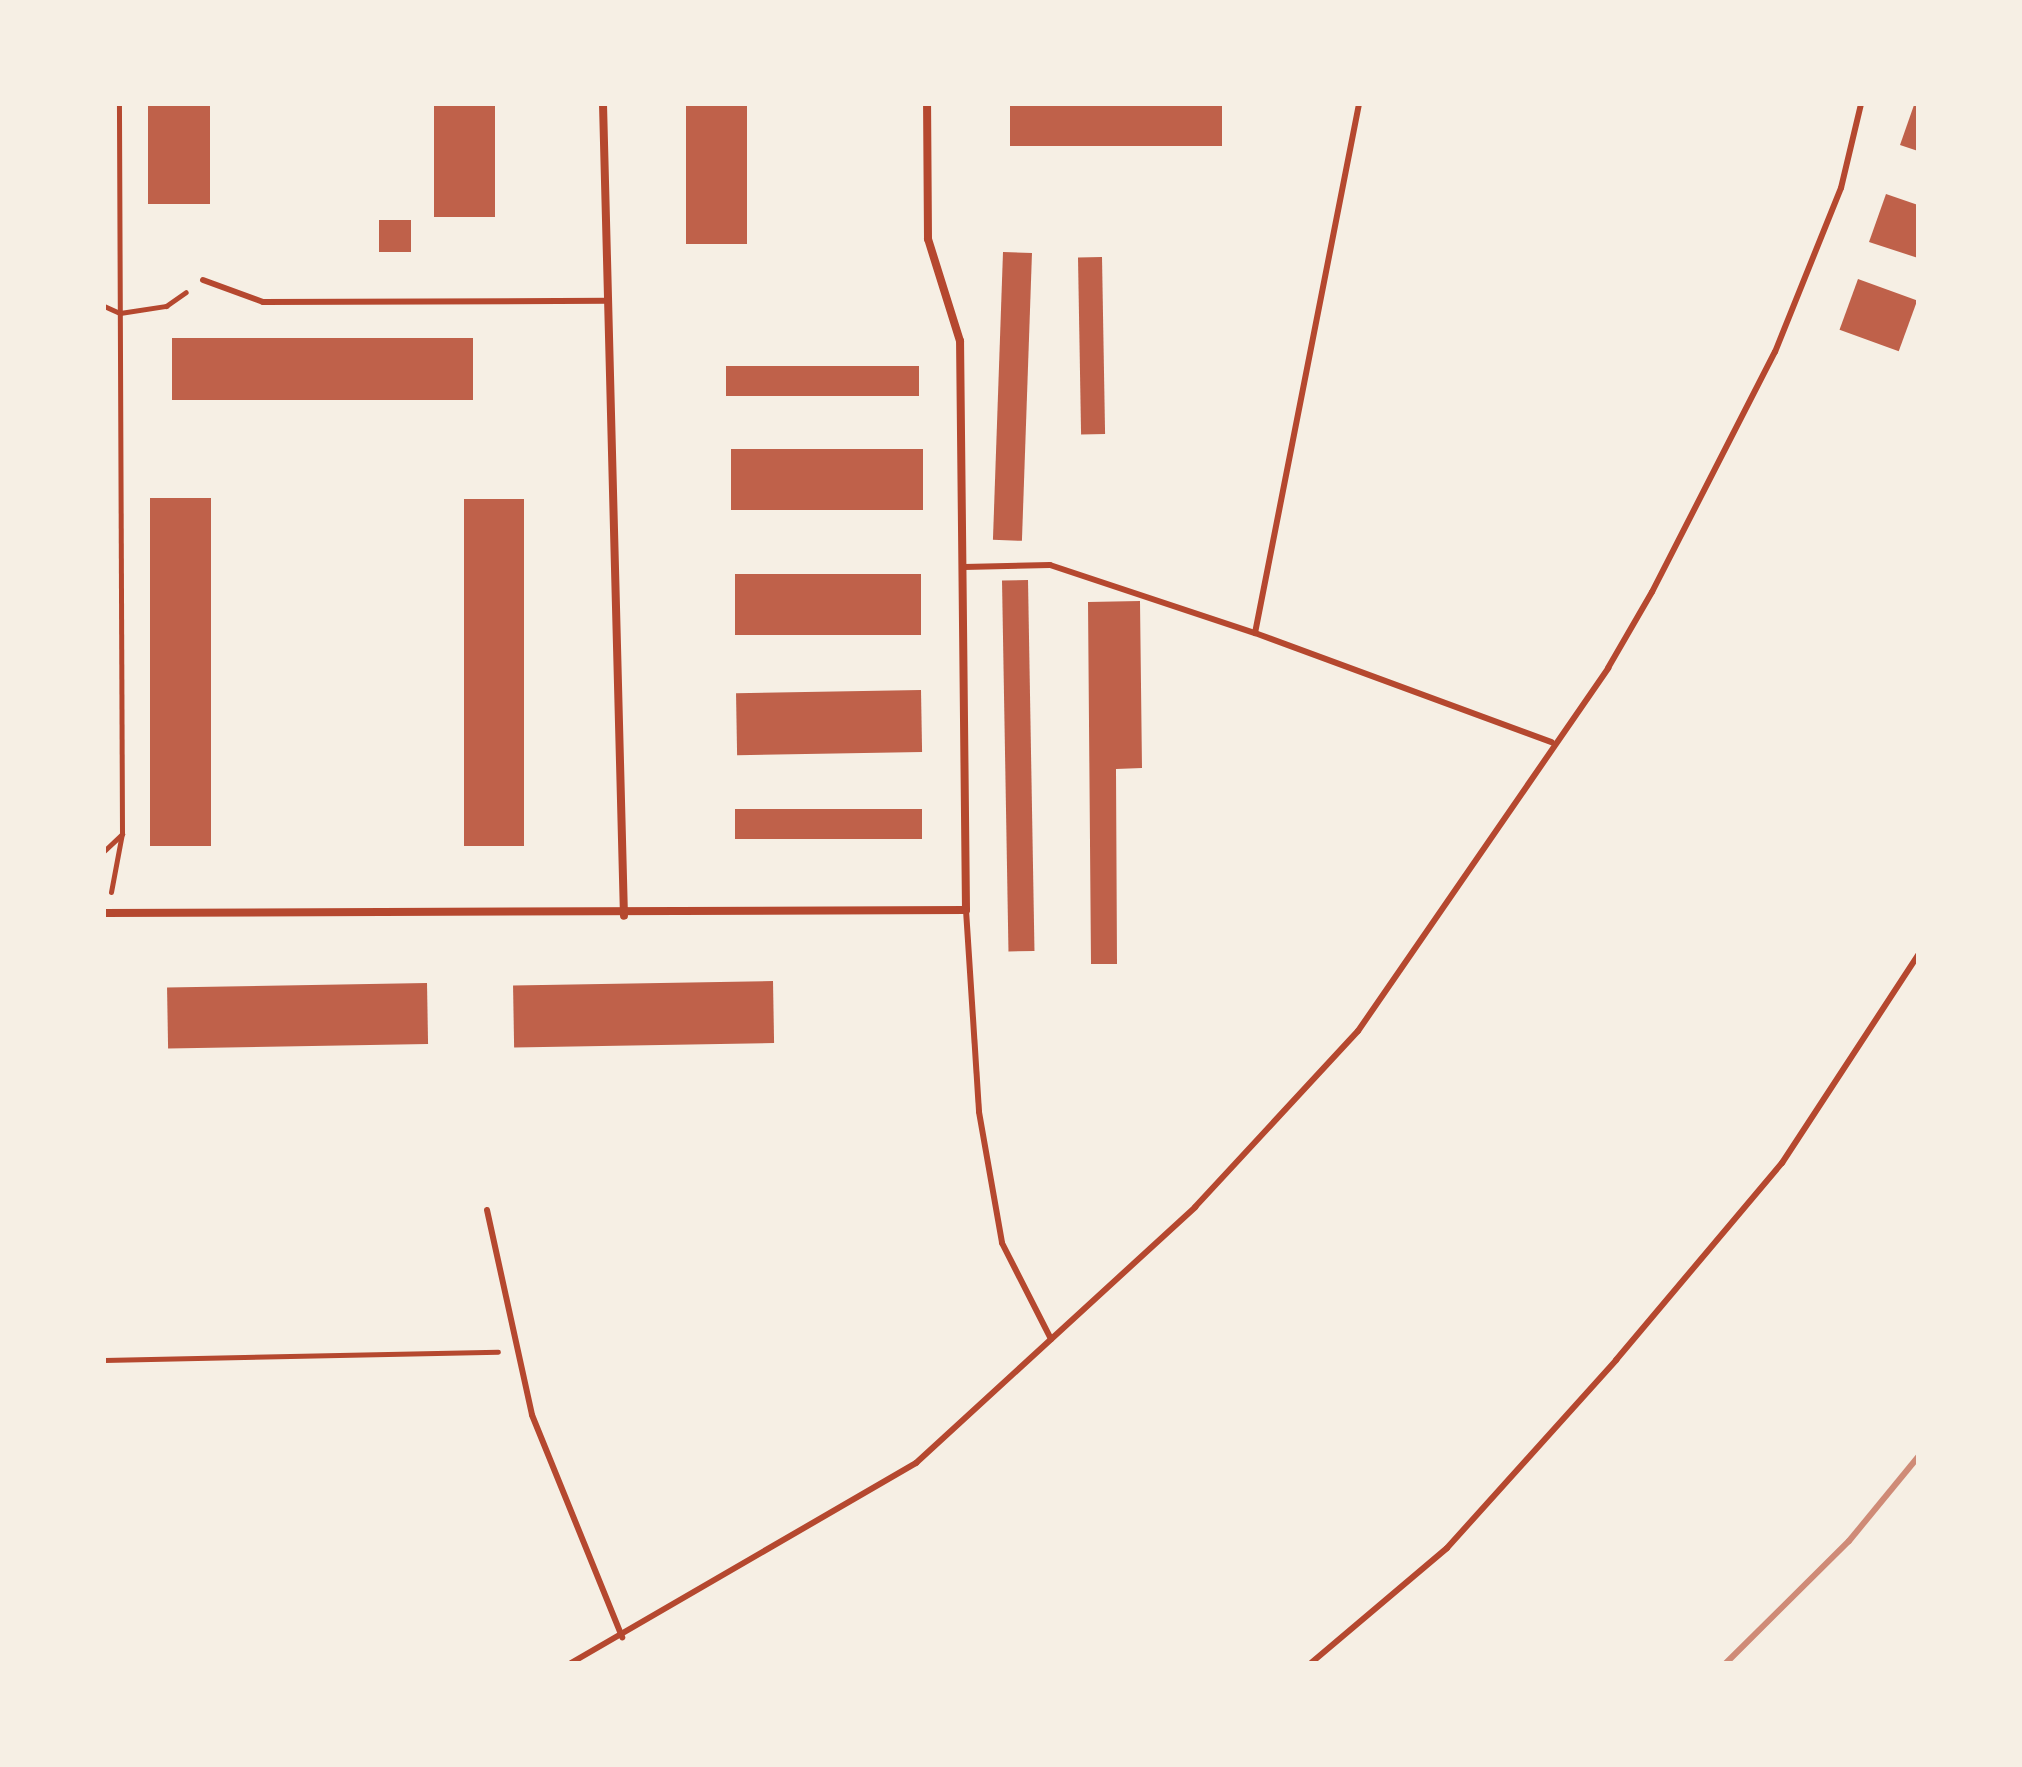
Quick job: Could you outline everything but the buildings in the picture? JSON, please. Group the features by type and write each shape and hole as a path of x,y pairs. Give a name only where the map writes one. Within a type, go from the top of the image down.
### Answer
{"street":[{"path":"603,104 624,916"},
{"path":"106,913 624,916 966,910 964,421 960,341 928,239 927,104"}],"lane":[{"path":"1255,633 1359,104"},
{"path":"571,1663 622,1637 916,1463 1195,1207 1358,1031 1645,605 1775,352 1841,188 1861,104"},
{"path":"203,280 263,302 608,301"},
{"path":"964,567 1050,565 1255,633 1552,742"},
{"path":"966,910 979,1112 1002,1243 1051,1339"},
{"path":"1311,1663 1447,1548 1616,1360 1782,1163 1918,955"},
{"path":"487,1210 532,1415 622,1637"}],"path":[{"path":"106,913 122,833 119,104"},
{"path":"104,306 120,313 166,306 203,280"},
{"path":"104,851 122,833"},
{"path":"104,1360 519,1352"}],"railway":[{"path":"1726,1663 1849,1541 1918,1457"}]}
